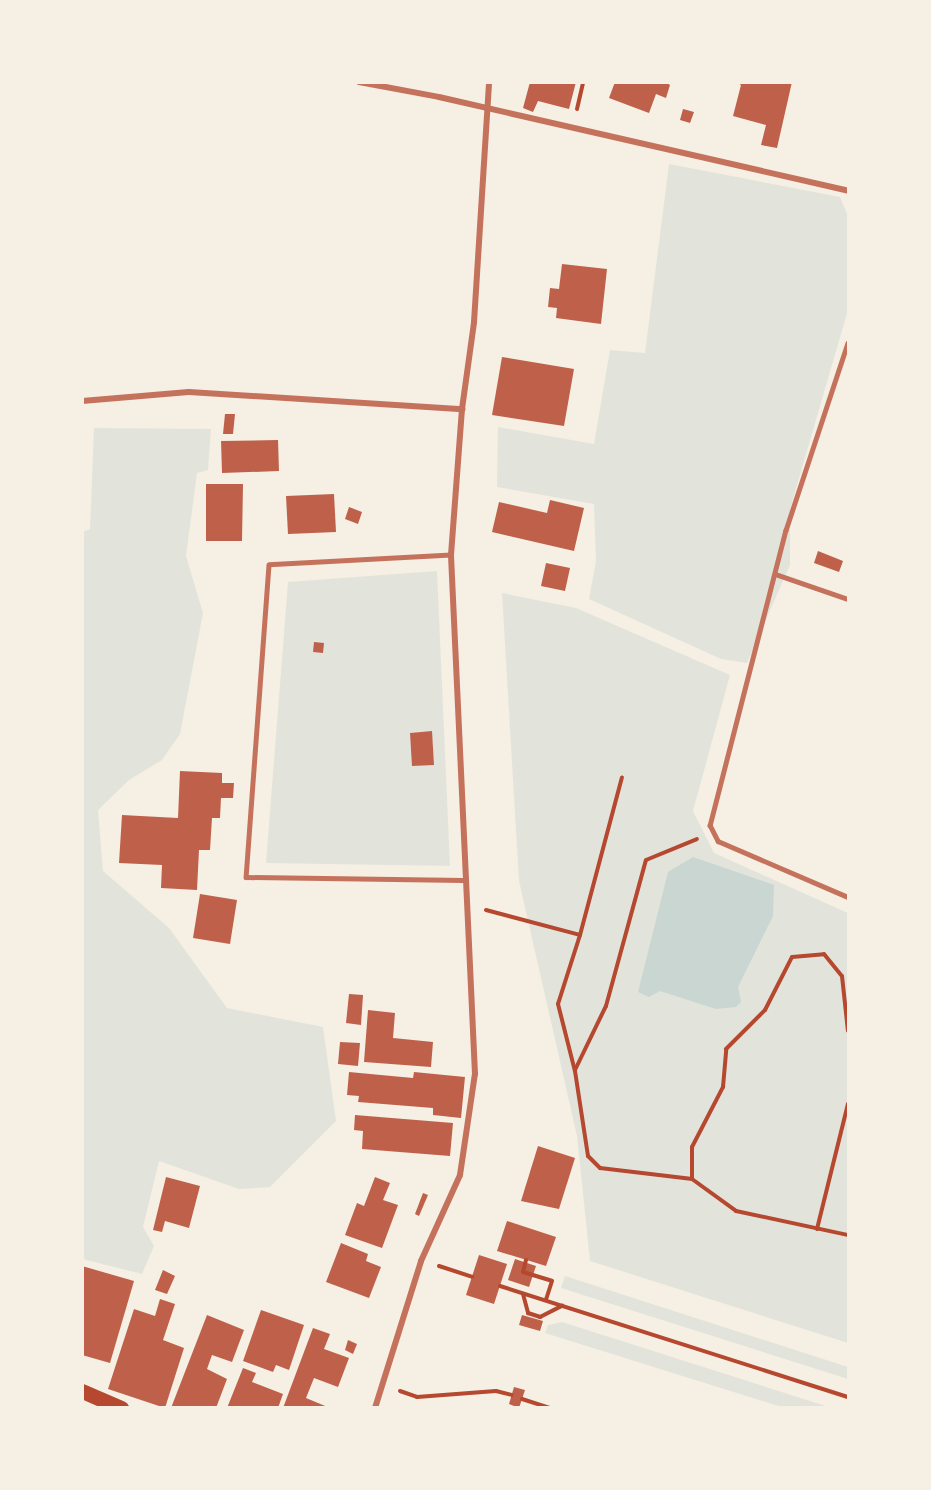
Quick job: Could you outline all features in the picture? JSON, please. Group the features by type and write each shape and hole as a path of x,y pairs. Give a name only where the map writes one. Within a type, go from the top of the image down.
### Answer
{"main road":[{"path":"82,1391 121,1407"}],"street":[{"path":"359,82 439,97 489,111 849,191"},
{"path":"375,1407 421,1261 460,1175 475,1074 463,880 451,555 462,409 474,322 489,111 489,82"},
{"path":"82,400 189,392 462,409"}],"lane":[{"path":"849,343 775,574 710,825 718,841 849,897"},
{"path":"451,555 269,565 246,877 463,880"},
{"path":"775,574 849,599"}],"path":[{"path":"622,777 580,935 558,1004 575,1071 588,1156 600,1168 692,1179 736,1211 849,1235"},
{"path":"575,1071 606,1006 646,860 714,832"},
{"path":"465,904 580,935"},
{"path":"692,1179 692,1147 723,1087 726,1048 765,1010 792,957 824,954 842,976 849,1031"},
{"path":"817,1229 849,1104"},
{"path":"526,1260 523,1272 552,1281 546,1300"},
{"path":"421,1261 472,1277"},
{"path":"500,1286 849,1397"},
{"path":"523,1293 528,1313 540,1317 562,1305"},
{"path":"383,1384 417,1397 496,1391 512,1395"},
{"path":"522,1399 550,1407"}],"shaded area":[{"path":"669,164 840,197 848,216 848,310 790,509 790,565 747,663 721,659 589,599 596,561 594,504 497,487 498,427 594,444 610,350 645,353"},
{"path":"94,428 211,429 208,470 197,473 186,556 203,613 180,734 162,760 129,780 98,810 103,871 169,928 227,1008 323,1027 336,1121 270,1187 239,1189 159,1161 143,1227 154,1246 142,1274 83,1259 82,532 90,529"},
{"path":"437,571 450,866 266,863 288,582"},
{"path":"502,593 576,608 730,675 693,811 714,853 848,913 848,1343 590,1261 577,1136 519,881"},
{"path":"693,857 774,885 773,916 738,987 741,1002 736,1007 716,1009 660,991 649,997 638,992 668,872"},
{"path":"565,1276 848,1367 848,1379 561,1288"},
{"path":"562,1322 829,1407 782,1407 545,1333 548,1325"}],"building":[{"path":"530,82 576,82 569,109 538,101 533,112 523,108"},
{"path":"615,82 665,82 670,85 666,98 656,94 649,113 609,98"},
{"path":"736,82 792,82 777,148 761,145 766,125 733,116 741,85"},
{"path":"683,109 694,112 690,123 680,120"},
{"path":"562,264 607,269 601,324 556,318 557,308 548,307 550,288 559,289"},
{"path":"502,357 574,369 564,426 492,415"},
{"path":"225,414 235,414 233,434 223,434"},
{"path":"278,440 279,471 222,473 221,441"},
{"path":"206,484 243,484 242,541 206,541"},
{"path":"334,494 336,532 288,534 286,496"},
{"path":"550,500 584,508 574,551 492,532 499,502 547,513"},
{"path":"349,507 362,512 358,524 345,519"},
{"path":"818,551 843,561 839,572 814,563"},
{"path":"546,563 570,568 565,591 541,586"},
{"path":"314,642 324,643 323,653 313,652"},
{"path":"432,731 434,765 412,766 410,733"},
{"path":"180,771 222,773 222,783 234,783 233,798 221,798 220,818 212,818 210,850 199,850 197,890 161,888 162,865 119,863 122,815 178,818"},
{"path":"200,894 237,900 230,944 193,938"},
{"path":"349,994 363,995 361,1025 346,1023"},
{"path":"368,1010 395,1013 393,1038 433,1042 431,1067 364,1062"},
{"path":"340,1042 360,1043 358,1066 338,1064"},
{"path":"349,1072 413,1078 414,1072 465,1077 461,1118 433,1115 433,1108 358,1102 359,1096 347,1095"},
{"path":"355,1115 453,1123 450,1156 362,1149 363,1131 354,1130"},
{"path":"538,1146 575,1158 559,1209 521,1201"},
{"path":"166,1177 200,1186 189,1228 165,1221 162,1232 153,1230"},
{"path":"375,1177 390,1183 383,1200 398,1205 382,1248 345,1235 357,1203 364,1206"},
{"path":"423,1193 428,1195 419,1216 415,1214"},
{"path":"507,1221 556,1237 546,1266 497,1251"},
{"path":"341,1243 368,1254 366,1261 381,1267 369,1298 326,1282"},
{"path":"479,1255 507,1264 494,1304 466,1295"},
{"path":"515,1259 536,1266 529,1287 508,1280"},
{"path":"82,1266 134,1281 110,1363 82,1355"},
{"path":"163,1270 175,1276 167,1294 155,1290"},
{"path":"160,1299 175,1304 163,1340 184,1348 165,1408 108,1389 134,1309 155,1316"},
{"path":"261,1310 304,1325 289,1370 276,1365 273,1372 243,1361"},
{"path":"207,1315 244,1330 232,1362 212,1355 207,1369 227,1379 216,1408 171,1408"},
{"path":"522,1315 543,1321 540,1331 519,1325"},
{"path":"313,1328 330,1334 324,1349 349,1358 338,1387 314,1378 306,1398 330,1408 283,1408"},
{"path":"348,1340 357,1344 353,1354 345,1350"},
{"path":"243,1368 256,1373 252,1382 283,1394 278,1408 227,1408"},
{"path":"514,1387 525,1390 519,1408 509,1404"}]}
